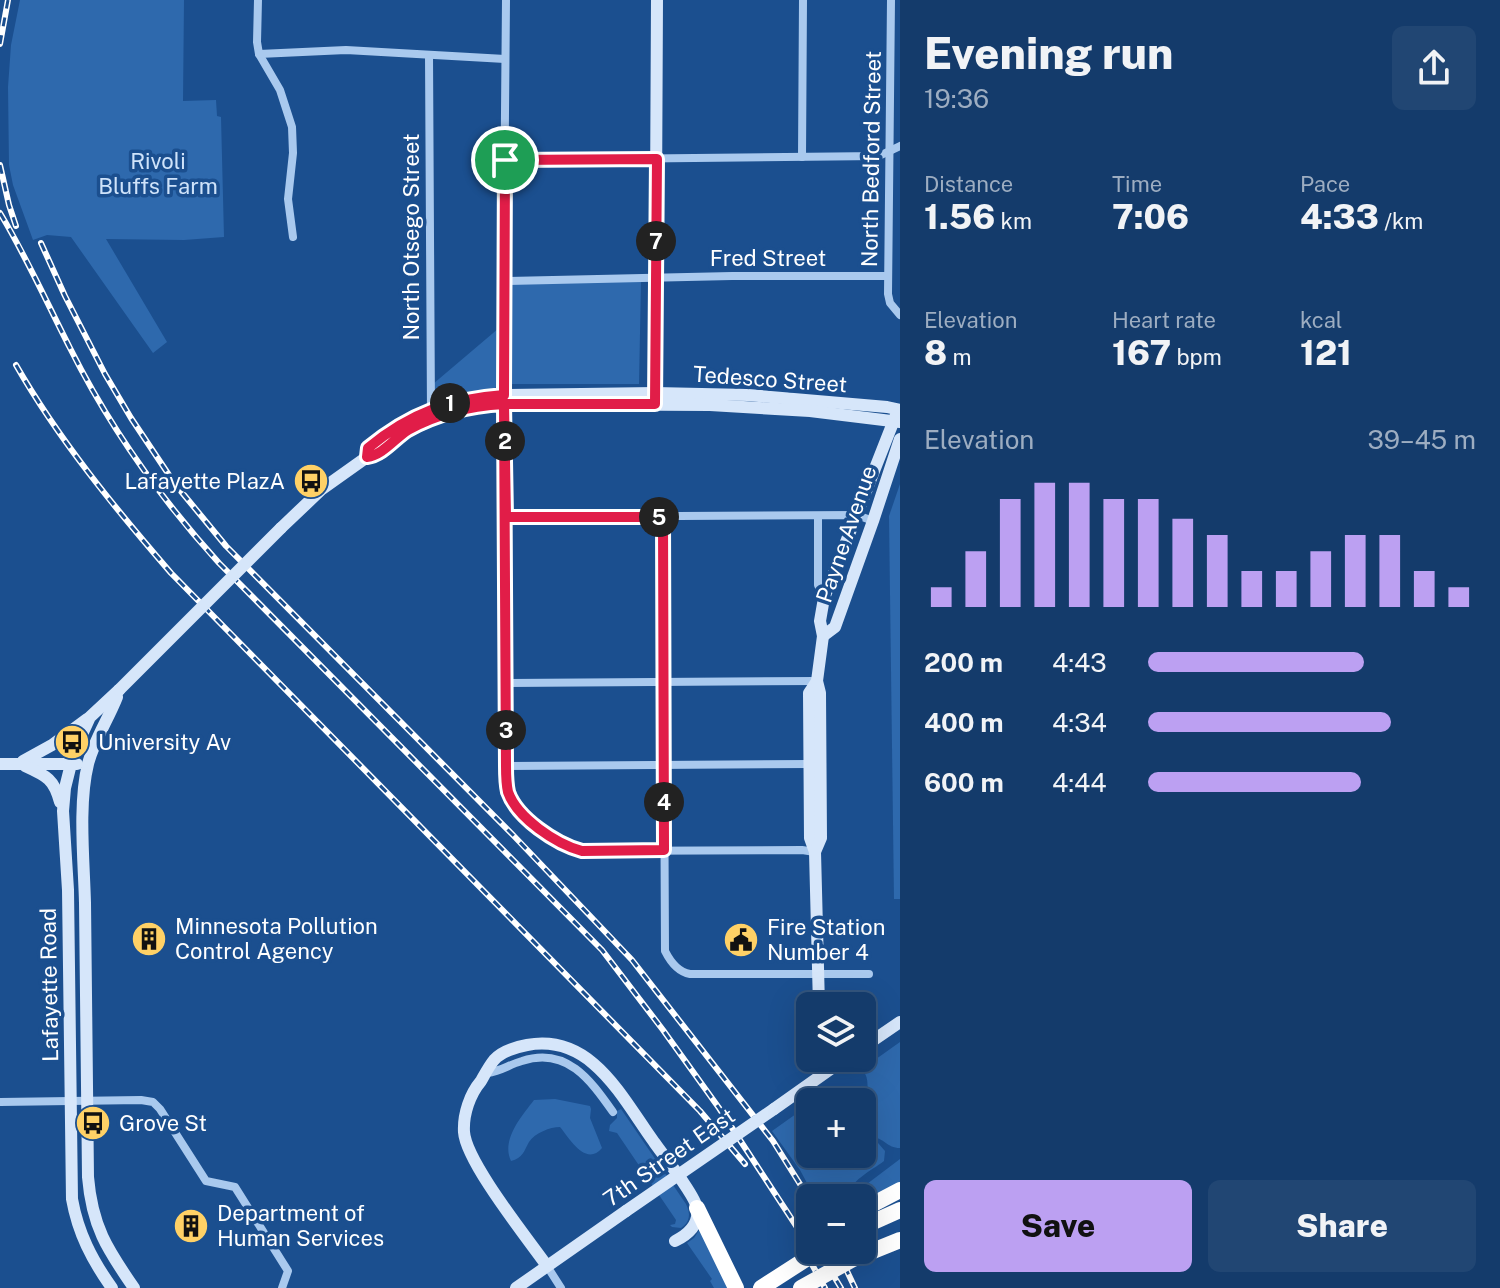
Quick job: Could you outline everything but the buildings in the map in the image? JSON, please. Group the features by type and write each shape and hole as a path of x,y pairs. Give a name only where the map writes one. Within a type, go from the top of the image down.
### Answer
{"highway":[{"path":"891,1208 900,1190"},
{"path":"697,1208 736,1288"},
{"path":"801,1288 853,1259 900,1240"},
{"path":"793,1267 796,1264"},
{"path":"761,1288 798,1264"}],"street":[{"path":"258,0 259,54 280,90 292,127 293,153 288,199 293,237"},
{"path":"506,0 504,399 506,783 509,794 525,817 535,825 582,851 815,852"},
{"path":"655,398 657,0"},
{"path":"802,157 803,0"},
{"name":"North Bedford Street","path":"891,0 888,276 890,303 900,315"},
{"path":"259,54 338,50 505,59"},
{"name":"North Otsego Street","path":"429,55 431,414"},
{"path":"505,160 879,156 900,146"},
{"name":"Fred Street","path":"504,281 888,276"},
{"name":"Tedesco Street","path":"447,408 478,397 655,398 898,413"},
{"name":"Lafayette Road","path":"112,1288 87,1249 75,1214 71,1179 68,890 63,811 70,764 81,733 90,717 322,489 431,414 447,408"},
{"name":"Payne Avenue","path":"815,852 821,838 820,693 817,681 824,598 898,413"},
{"name":"Payne Avenue","path":"823,636 835,627 900,439"},
{"path":"506,517 857,515 873,521"},
{"name":"Payne Avenue","path":"818,516 818,585 824,598"},
{"path":"663,517 665,951 683,973 869,974"},
{"path":"507,683 817,681"},
{"name":"Payne Avenue","path":"817,681 809,693 810,838 815,852 819,992"},
{"name":"Lafayette Road","path":"119,690 97,737 84,787 88,1177 92,1209 110,1253 134,1288"},
{"path":"19,764 90,717"},
{"path":"0,764 88,764"},
{"path":"19,764 51,780 63,811"},
{"path":"506,766 810,764"},
{"path":"876,1038 900,1022"},
{"path":"561,1288 468,1149 464,1132 465,1115 476,1086 494,1059 519,1047 546,1044 567,1048 582,1054 606,1075 681,1180 697,1208 692,1229 675,1241"},
{"path":"487,1073 500,1071 524,1060 560,1061 583,1073 613,1112"},
{"name":"7th Street East","path":"516,1288 826,1072"},
{"path":"0,1102 153,1102 206,1181 235,1187 288,1271 282,1288"}],"green space":[{"name":"Rivoli Bluffs Farm","path":"20,0 184,0 183,101 216,100 217,116 221,117 224,237 106,239 167,342 153,353 71,237 47,235 33,240 9,165 8,87 11,45"},
{"path":"641,281 639,384 509,384 512,284"},
{"path":"499,328 498,384 494,390 449,397 436,394 433,384"},
{"path":"900,484 900,899 894,899 889,516"},
{"path":"900,1042 900,1148 876,1138 876,1088 868,1088 864,1072 876,1072 876,1059"},
{"path":"555,1099 590,1106 590,1118 602,1148 596,1153 584,1153 560,1127 556,1127 535,1136 521,1156 511,1161 510,1137 524,1114 534,1100"},
{"path":"621,1109 686,1204 689,1218 681,1228 670,1225 675,1224 676,1220 617,1133 609,1131 617,1118 617,1111"},
{"path":"796,1114 796,1164 772,1131"},
{"path":"876,1143 885,1151 884,1161 876,1167"},
{"path":"900,1159 900,1183 876,1196 876,1184 867,1184"},
{"path":"799,1168 874,1168 854,1184 808,1184"},
{"path":"700,1229 729,1288 714,1288 712,1279 687,1243"}],"railway":[{"path":"0,44 8,0"},
{"path":"0,165 16,226"},
{"path":"0,213 101,405 176,513 219,563 602,950 719,1108 796,1226"},
{"path":"41,243 105,374 175,484 226,546 513,835 632,960 773,1141 800,1184"},
{"path":"16,365 50,420 89,473 171,573 700,1111 745,1164"},
{"path":"812,1264 825,1288"},
{"path":"826,1264 841,1288"},
{"path":"844,1264 855,1288"}],"place":[{"name":"Lafayette PlazA","path":"311,481"},
{"name":"University Av","path":"72,742"},
{"name":"Minnesota Pollution Control Agency","path":"149,939"},
{"name":"Fire Station Number 4","path":"741,940"},
{"name":"Grove St","path":"93,1123"},
{"name":"Department of Human Services","path":"191,1226"}],"route":[{"path":"505,160 504,395 461,400 430,410 390,431 368,448 367,457 374,456 408,431 448,412 504,404 505,460 506,517 507,683 506,783 509,794 525,817 567,846 582,851 664,850 663,517 506,517 504,414 504,404 655,404 657,159 505,160"}]}
